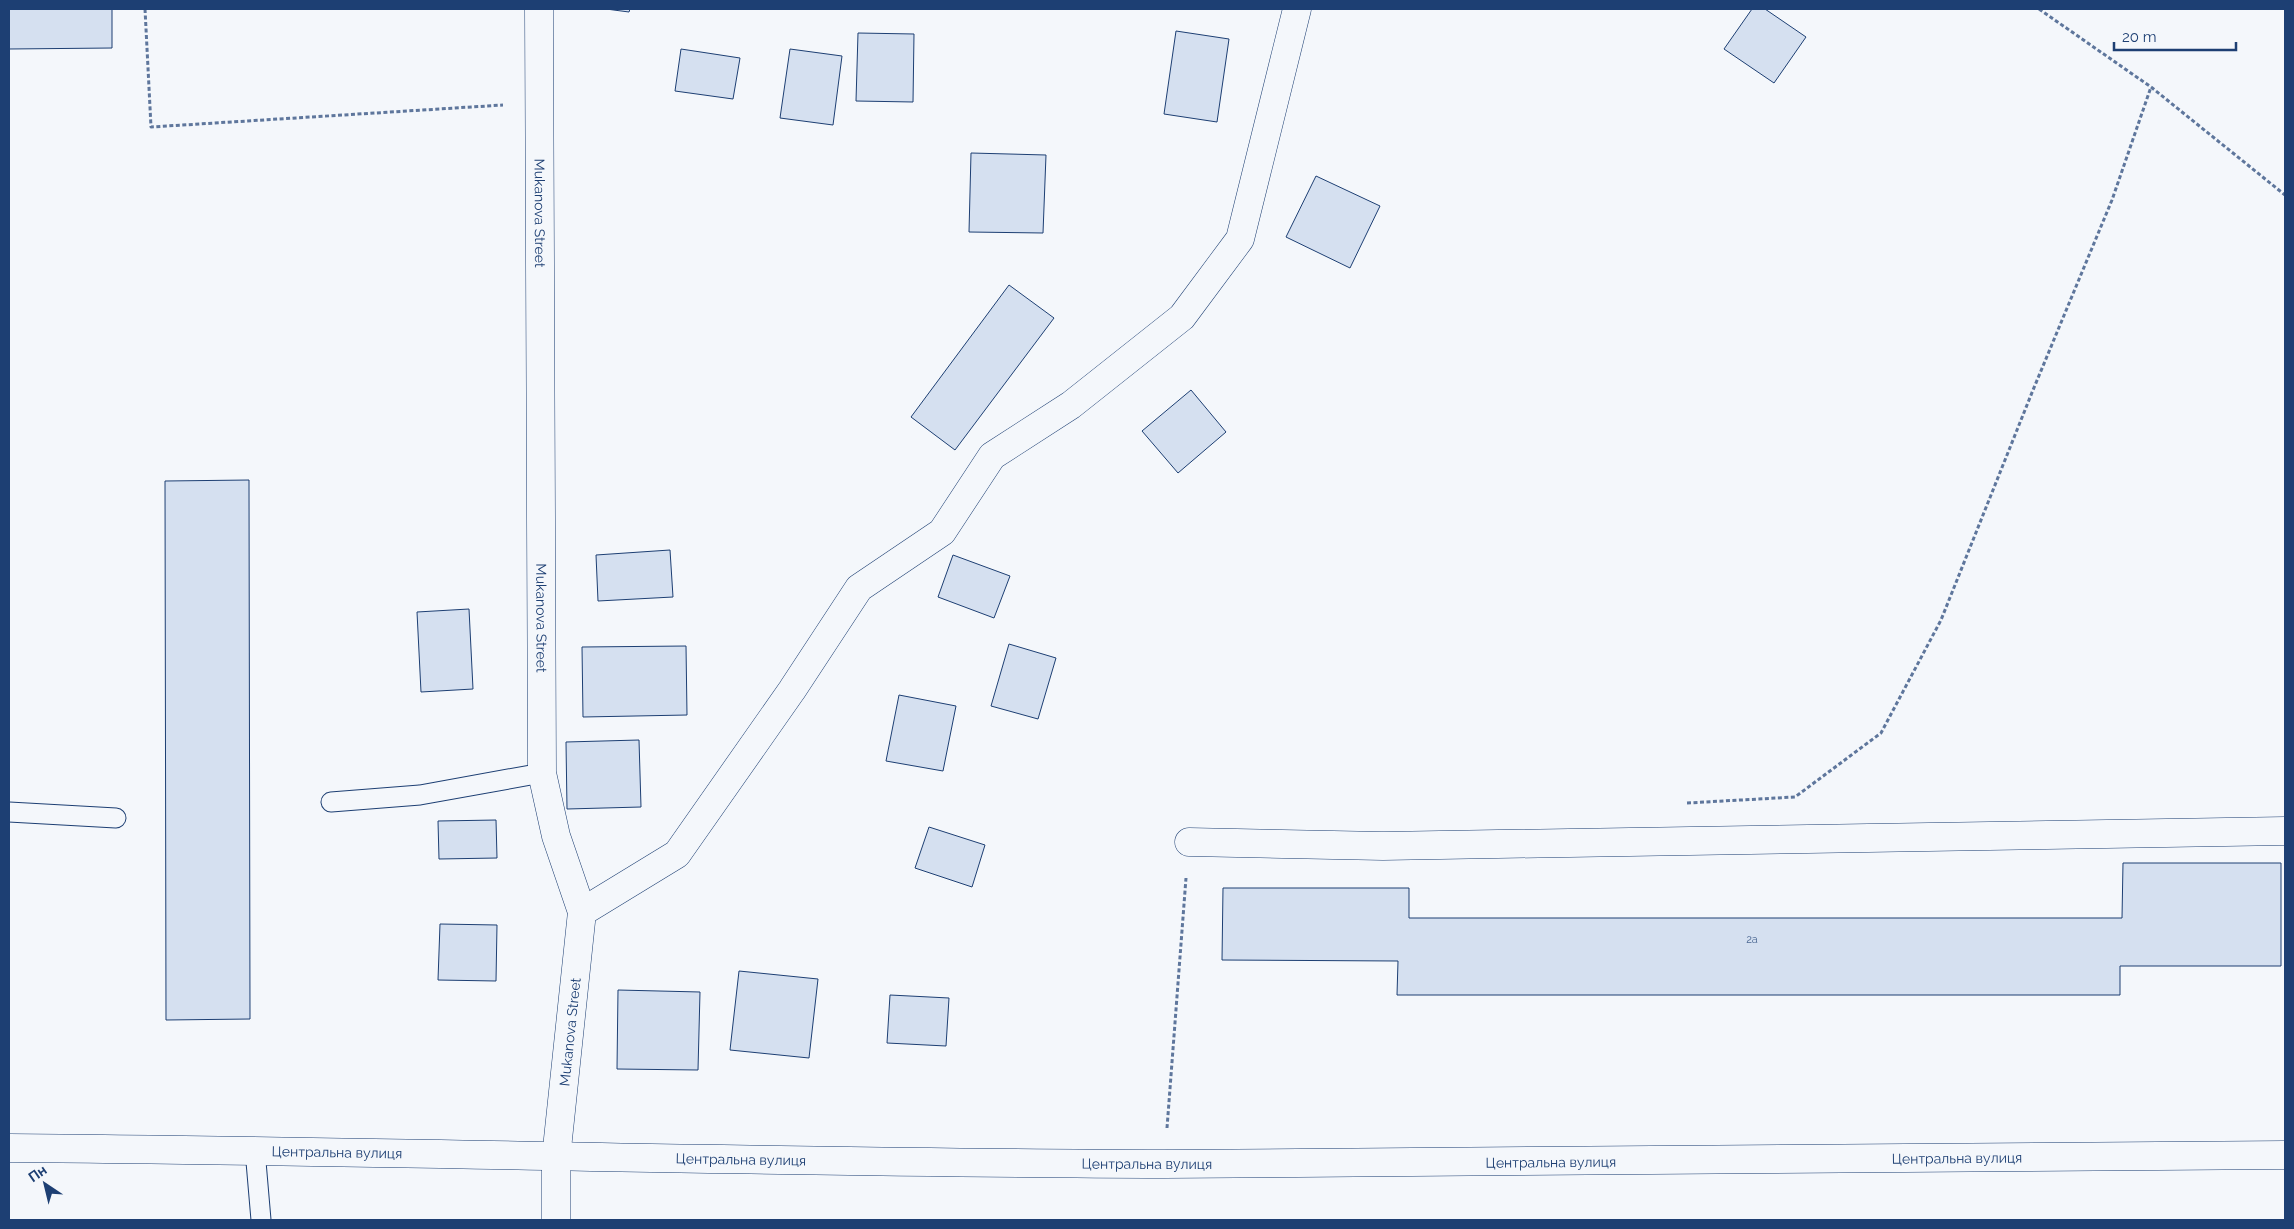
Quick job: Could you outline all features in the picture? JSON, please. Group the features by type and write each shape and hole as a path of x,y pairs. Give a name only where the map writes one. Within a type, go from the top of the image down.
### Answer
{"street":[{"name":"Mukanova Street","path":"539,9 542,773 556,836 582,912 556,1158 556,1220"},
{"path":"582,912 677,854 792,690 858,588 942,532 992,456 1071,405 1182,318 1240,239 1297,9"},
{"path":"1188,842 1383,846 2285,831"},
{"name":"Центральна вулиця","path":"9,1148 255,1150 556,1158 1164,1164 2285,1155"}],"lane":[{"path":"331,802 420,794 542,773"},
{"path":"9,812 116,818"},
{"path":"255,1150 261,1220"}],"path":[{"path":"145,9 151,127 539,103"},
{"path":"2039,9 2151,86 2285,195"},
{"path":"1677,803 1795,797 1881,732 1941,620 2029,399 2112,200 2151,86"},
{"path":"1164,1164 1188,842"}],"building":[{"path":"9,9 112,9 112,48 9,49"},
{"path":"606,9 630,9 629,12"},
{"path":"1752,9 1765,9 1806,37 1774,83 1724,49"},
{"path":"1176,31 1229,39 1217,122 1164,114"},
{"path":"858,33 914,34 913,102 856,101"},
{"path":"681,49 740,58 733,99 675,91"},
{"path":"790,49 842,56 833,125 780,118"},
{"path":"971,153 1046,155 1043,233 969,232"},
{"path":"1316,176 1380,206 1350,268 1286,237"},
{"path":"1009,285 1054,318 955,450 911,417"},
{"path":"1191,390 1226,432 1178,473 1142,431"},
{"path":"249,480 250,1019 166,1020 165,481"},
{"path":"670,550 673,597 598,601 596,555"},
{"path":"953,555 1010,576 994,618 938,597"},
{"path":"469,609 473,689 421,692 417,612"},
{"path":"1009,644 1056,658 1038,719 991,706"},
{"path":"686,646 687,715 583,717 582,647"},
{"path":"899,695 956,706 943,771 886,761"},
{"path":"639,740 641,807 567,809 566,742"},
{"path":"496,820 497,858 439,859 438,821"},
{"path":"929,827 985,845 972,887 915,868"},
{"path":"2123,863 2281,863 2281,966 2120,966 2120,995 1397,995 1398,961 1222,960 1223,888 1409,888 1409,918 2122,918"},
{"path":"440,924 497,925 496,981 438,980"},
{"path":"739,971 818,979 809,1058 730,1050"},
{"path":"618,990 700,992 698,1070 617,1069"},
{"path":"890,995 949,998 946,1046 887,1043"}]}
